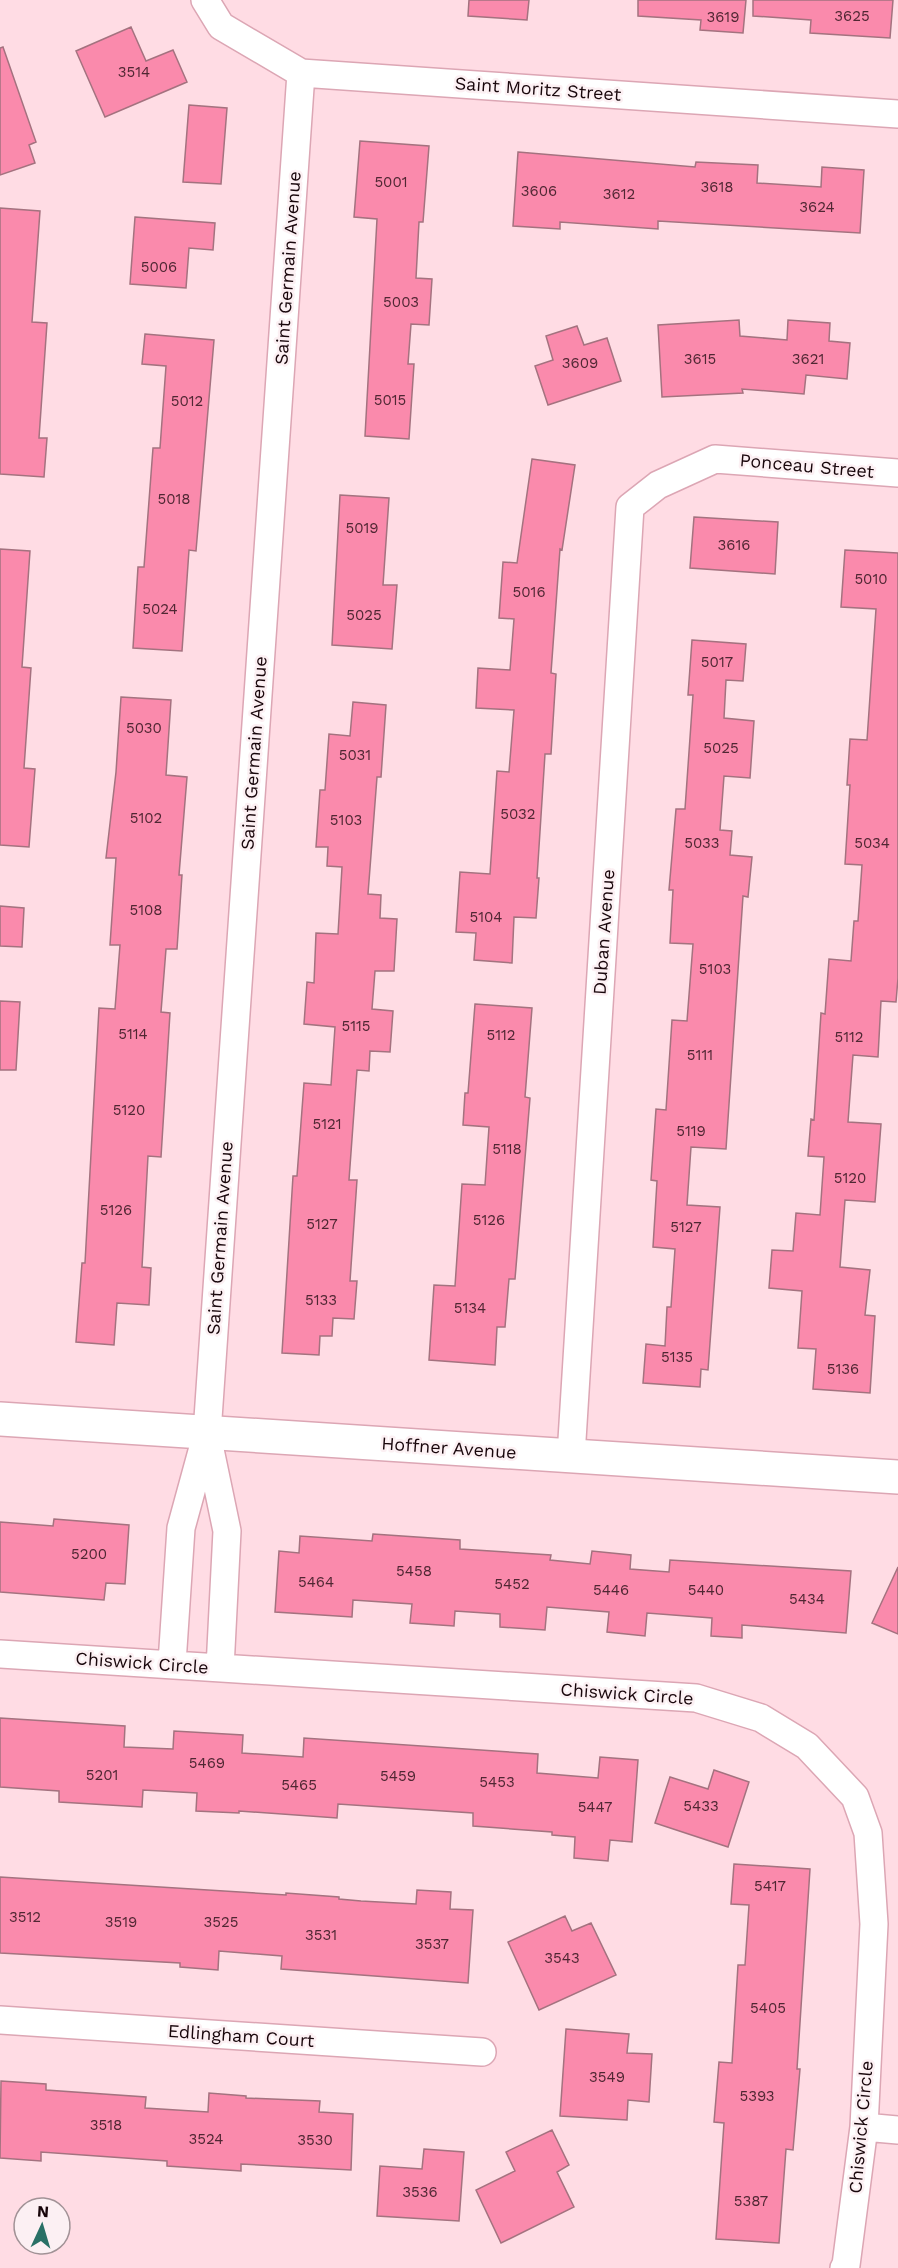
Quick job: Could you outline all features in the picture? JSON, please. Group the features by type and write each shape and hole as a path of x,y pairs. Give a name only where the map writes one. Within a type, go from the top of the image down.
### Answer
{"main road":[{"name":"Hoffner Avenue","path":"0,1419 898,1477"}],"street":[{"name":"Saint Moritz Street","path":"205,0 221,26 301,73 898,114"},
{"name":"Saint Germain Avenue","path":"207,1433 301,73"},
{"name":"Ponceau Street","path":"715,459 898,473"},
{"name":"Duban Avenue","path":"571,1456 630,507 658,485 715,459"},
{"path":"172,1664 181,1528 207,1433"},
{"path":"207,1433 227,1531 220,1668"},
{"name":"Chiswick Circle","path":"0,1654 696,1698 761,1718 807,1746 855,1797 868,1833 874,1924 864,2127 844,2268"},
{"name":"Edlingham Court","path":"0,2020 482,2052"},
{"path":"864,2127 898,2130"}],"building":[{"path":"469,0 529,0 527,20 468,16"},
{"path":"638,0 746,0 743,33 700,30 701,20 638,16"},
{"path":"753,0 893,0 890,38 810,33 811,20 753,16"},
{"path":"131,27 146,61 173,50 187,82 105,117 76,51"},
{"path":"3,47 36,142 29,145 35,163 0,175 0,48"},
{"path":"189,105 227,108 221,184 183,182"},
{"path":"360,141 429,146 423,222 419,222 416,278 432,279 429,325 411,324 408,364 414,364 409,439 365,436 377,219 354,217"},
{"path":"518,152 695,167 696,162 758,165 757,183 821,187 822,167 864,170 860,233 658,221 658,229 560,222 560,229 513,226"},
{"path":"0,208 40,211 32,322 47,323 39,438 47,438 44,477 0,474"},
{"path":"135,217 215,223 213,250 189,248 186,288 130,284"},
{"path":"739,320 740,336 787,340 788,320 830,323 829,341 850,343 847,379 806,375 804,394 742,389 743,393 662,397 658,325"},
{"path":"577,326 584,345 607,338 621,381 548,405 535,366 553,360 546,336"},
{"path":"145,334 214,340 196,551 189,550 182,651 133,648 138,567 144,567 153,448 160,448 166,366 142,364"},
{"path":"532,459 575,465 562,550 560,549 551,673 556,674 551,754 545,754 536,918 514,917 512,963 474,960 476,933 456,932 460,872 490,874 497,771 509,772 514,710 476,708 478,668 510,670 514,619 499,618 503,562 517,563"},
{"path":"340,495 389,498 383,585 397,585 392,649 332,645"},
{"path":"694,517 778,522 775,574 690,568"},
{"path":"0,549 30,551 22,667 31,668 24,768 35,769 29,847 0,845"},
{"path":"845,550 898,553 898,978 896,1002 881,1001 878,1057 853,1055 848,1122 881,1124 875,1202 845,1200 840,1267 870,1270 865,1315 875,1316 870,1393 813,1389 816,1349 798,1348 802,1291 769,1288 772,1250 793,1251 796,1213 820,1215 824,1157 808,1156 811,1119 814,1120 821,1013 825,1014 829,959 851,961 854,921 858,921 862,865 845,864 850,785 847,785 850,739 867,740 876,609 841,607"},
{"path":"692,640 746,644 743,681 726,680 724,718 754,721 750,778 724,776 720,830 732,831 730,855 752,857 748,897 743,896 726,1149 691,1147 687,1205 720,1207 708,1370 701,1369 700,1387 643,1383 646,1344 665,1346 667,1307 671,1307 675,1249 653,1247 657,1181 651,1180 656,1109 666,1110 672,1020 687,1021 693,944 670,943 673,890 669,890 676,809 685,809 693,695 688,695"},
{"path":"121,697 171,700 166,775 187,777 179,875 182,875 177,949 166,949 161,1012 170,1013 161,1157 148,1156 142,1267 151,1268 149,1305 117,1303 114,1345 76,1342 82,1263 85,1263 99,1008 115,1009 120,945 110,945 116,858 106,858 116,772"},
{"path":"353,702 386,705 381,777 377,777 368,894 381,895 380,918 397,919 394,971 375,971 372,1009 393,1011 390,1052 370,1051 369,1071 357,1070 349,1180 357,1180 350,1281 357,1281 354,1319 333,1318 332,1336 320,1336 319,1355 282,1353 293,1176 297,1176 304,1083 331,1085 335,1027 304,1024 307,982 314,983 316,933 338,934 342,867 327,866 328,847 316,847 320,790 325,790 329,734 350,736"},
{"path":"0,906 24,908 22,947 0,946"},
{"path":"0,1001 20,1002 16,1070 0,1070"},
{"path":"475,1004 532,1008 525,1097 530,1098 515,1279 509,1279 505,1327 497,1327 495,1365 429,1360 434,1285 455,1286 462,1184 485,1185 489,1127 463,1125 465,1093 468,1093"},
{"path":"54,1519 129,1525 125,1584 106,1583 104,1600 0,1592 0,1522 53,1526"},
{"path":"373,1534 460,1540 460,1549 551,1555 550,1560 590,1564 592,1551 631,1555 630,1569 669,1572 670,1560 851,1571 846,1633 742,1625 742,1638 711,1636 712,1618 647,1613 645,1636 607,1632 609,1612 547,1607 545,1630 500,1627 500,1614 455,1611 454,1626 410,1623 412,1604 353,1600 352,1617 275,1612 279,1551 299,1553 300,1536 372,1541"},
{"path":"898,1567 898,1634 872,1623"},
{"path":"0,1718 125,1726 124,1747 173,1749 174,1731 243,1735 242,1753 303,1757 304,1738 538,1754 537,1773 598,1778 600,1757 638,1760 632,1842 610,1840 608,1861 574,1858 575,1837 552,1835 552,1832 473,1826 473,1813 338,1804 337,1818 239,1811 239,1813 196,1811 197,1793 143,1790 142,1807 59,1802 59,1791 0,1787"},
{"path":"714,1770 749,1782 728,1847 655,1823 670,1777 708,1789"},
{"path":"734,1864 810,1869 797,2069 800,2069 793,2150 786,2149 779,2243 716,2239 724,2123 714,2122 719,2062 732,2063 738,1965 745,1965 749,1905 731,1904"},
{"path":"0,1877 286,1895 286,1893 416,1904 417,1890 451,1892 450,1909 473,1910 468,1983 281,1969 282,1956 219,1951 218,1970 180,1967 180,1963 0,1953"},
{"path":"565,1916 572,1931 591,1923 616,1975 539,2010 508,1942"},
{"path":"566,2029 629,2034 627,2053 652,2054 649,2102 628,2100 627,2120 560,2116"},
{"path":"1,2081 46,2084 46,2090 146,2097 145,2108 208,2112 209,2093 246,2096 246,2098 320,2101 319,2112 353,2114 351,2170 241,2164 241,2171 167,2166 167,2161 41,2152 41,2161 0,2158"},
{"path":"552,2130 569,2165 557,2172 574,2207 501,2243 476,2190 515,2171 506,2152"},
{"path":"424,2149 464,2152 459,2221 377,2216 380,2166 422,2169"}]}
